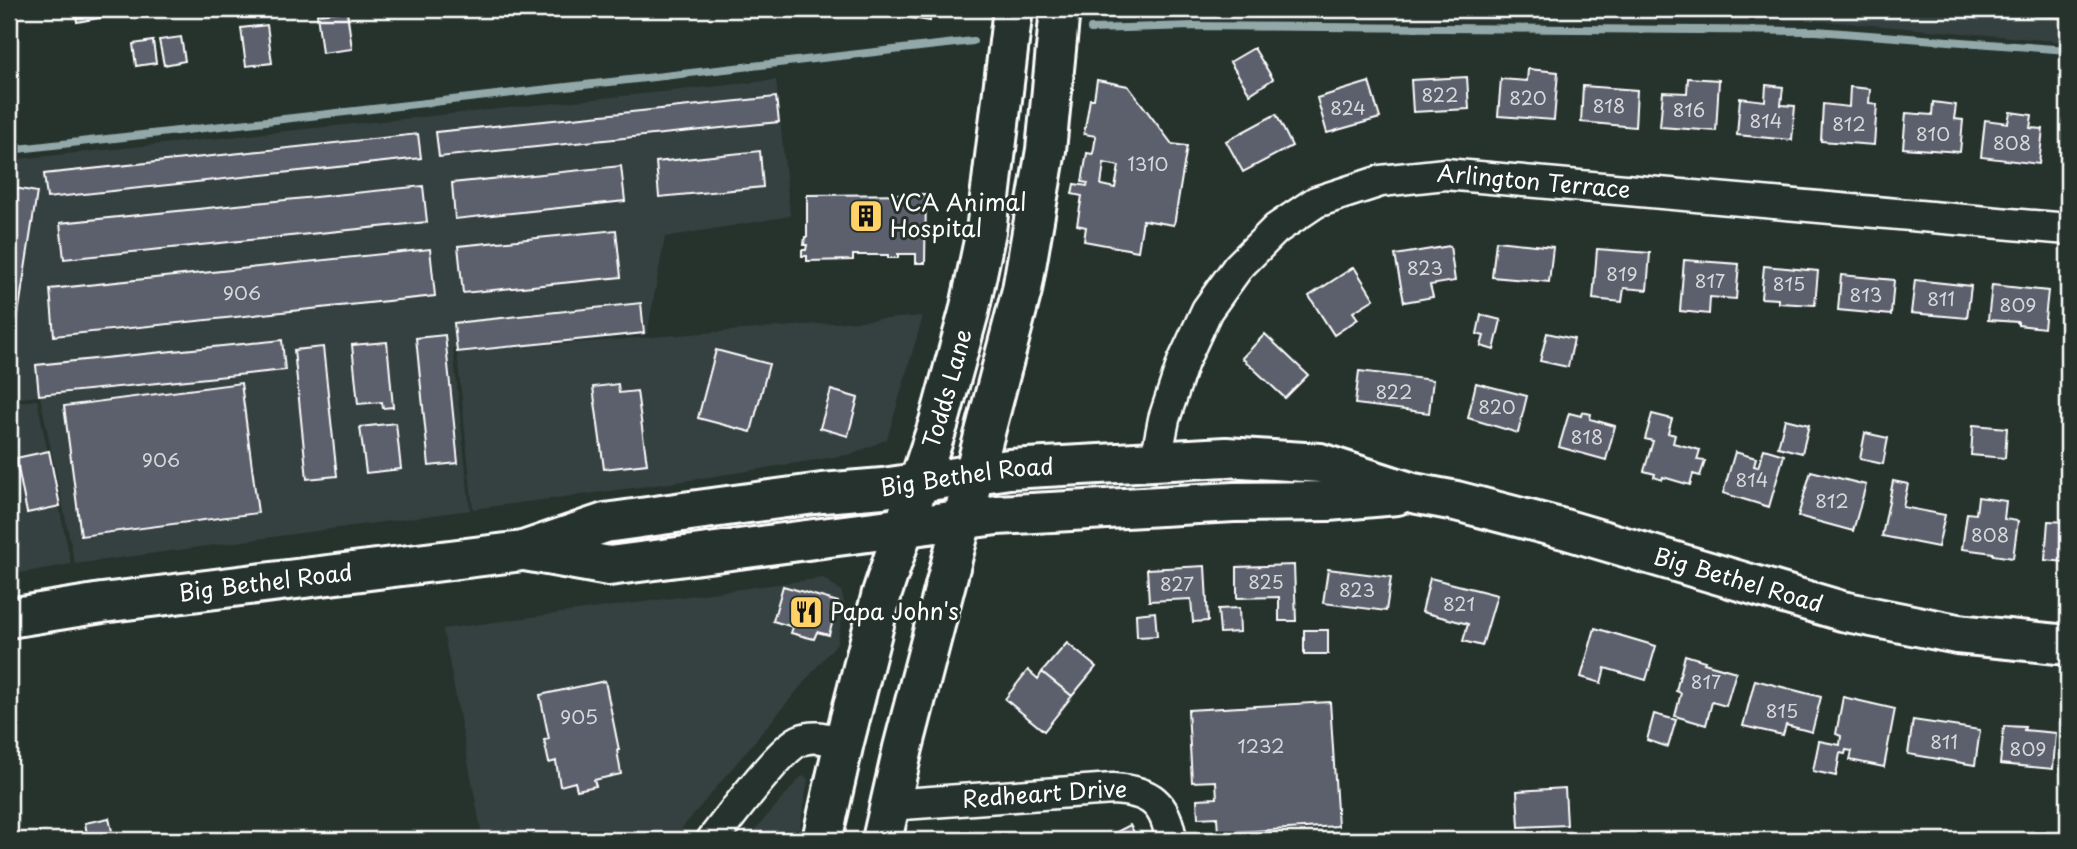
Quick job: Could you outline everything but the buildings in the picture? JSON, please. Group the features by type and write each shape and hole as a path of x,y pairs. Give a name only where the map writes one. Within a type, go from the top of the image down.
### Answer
{"main road":[{"name":"Todds Lane","path":"822,840 882,593 939,422 975,287 989,210 1013,9"},
{"name":"Todds Lane","path":"886,823 1014,324 1033,233 1046,150 1060,9"},
{"name":"Big Bethel Road","path":"9,618 102,603 523,551 605,523 919,483 974,473 1226,457 1320,463 1413,493 1456,501 1552,526 1842,611 1957,635 2068,645"},
{"name":"Big Bethel Road","path":"523,551 609,566 1009,514 1281,500 1328,501 1413,493"}],"street":[{"name":"Arlington Terrace","path":"1156,460 1164,419 1183,362 1207,310 1238,267 1276,229 1316,202 1381,181 1445,174 2068,229"},
{"path":"712,840 776,761 796,742 814,737 844,742"},
{"name":"Redheart Drive","path":"886,823 1113,789 1132,791 1152,799 1160,806 1171,840"}],"shaded area":[{"path":"1103,9 1193,9 1102,16"},
{"path":"1685,9 2068,9 2068,42"},
{"path":"776,80 790,216 665,237 647,334 453,348 470,510 75,564 40,396 9,399 9,160"},
{"path":"923,316 887,439 853,454 677,482 473,509 457,352"},
{"path":"37,400 71,564 9,575 9,403"},
{"path":"823,578 841,591 845,605 837,643 672,840 483,840 443,629"},
{"path":"802,776 808,779 798,840 746,840"}],"green space":[{"path":"2034,9 2068,9 2068,18 2034,16"}],"waterway":[{"path":"1091,29 1193,26 1816,31 2068,50"},
{"path":"9,150 973,41"}],"place":[{"name":"VCA Animal Hospital","path":"866,216"},
{"name":"Papa John's","path":"806,612"}]}
